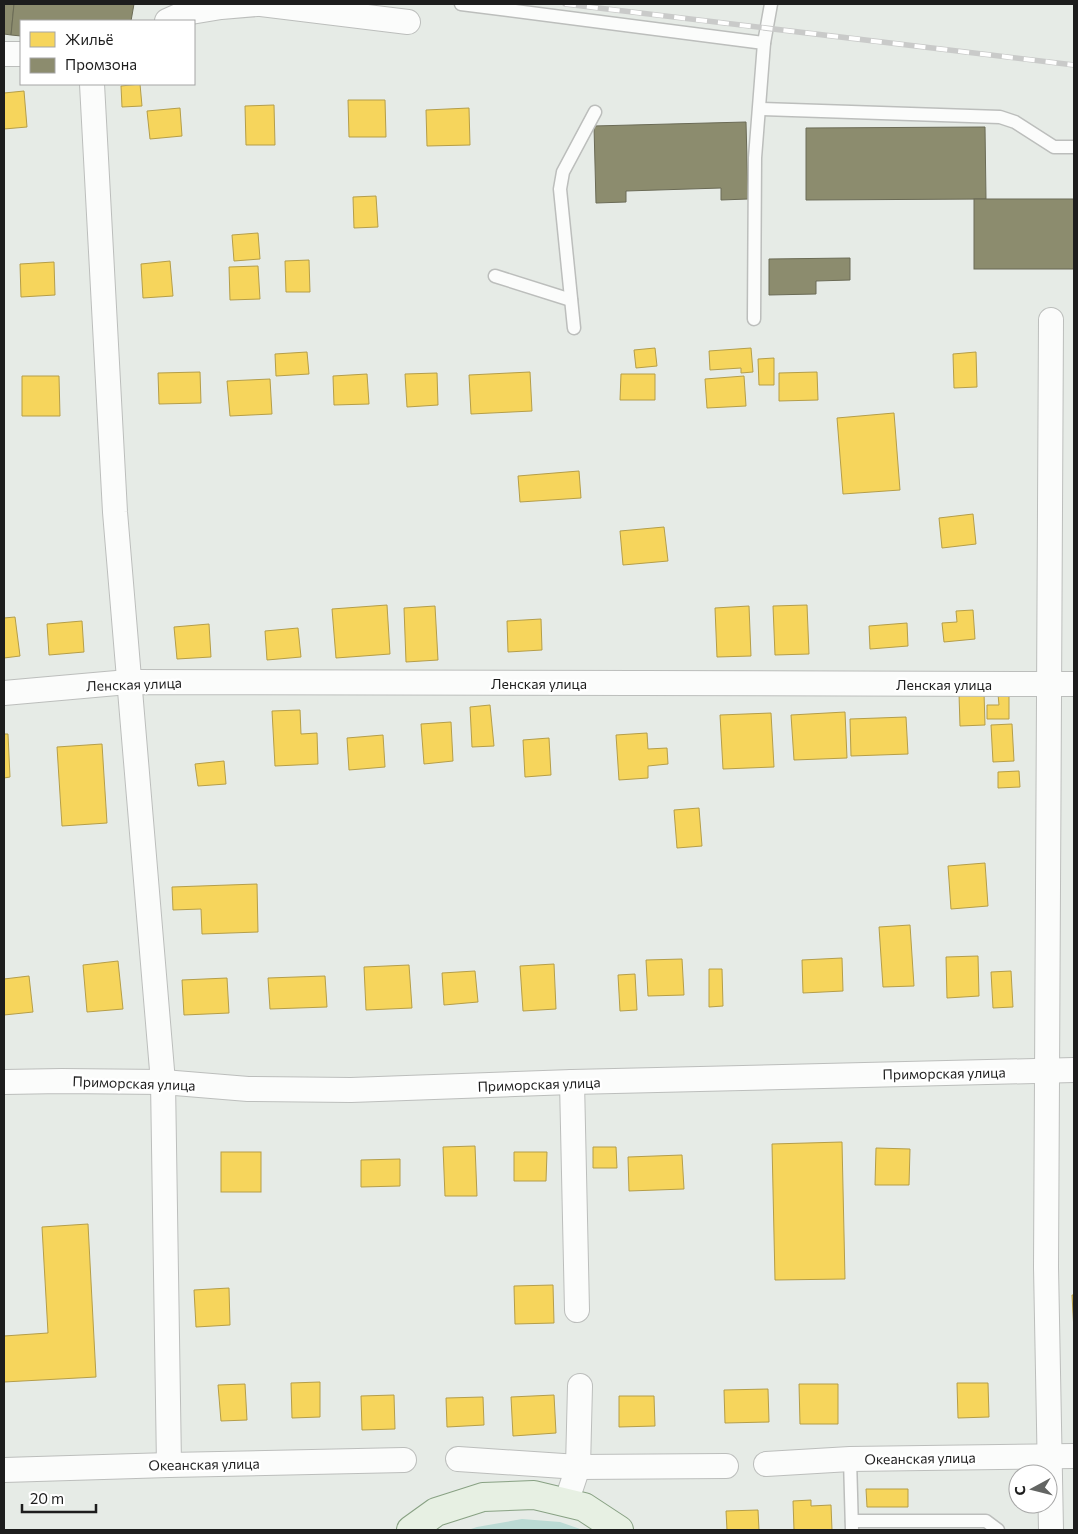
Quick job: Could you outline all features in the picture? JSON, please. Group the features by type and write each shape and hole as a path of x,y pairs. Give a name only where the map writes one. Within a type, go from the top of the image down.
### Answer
{"main road":[{"path":"412,1530 436,1512 482,1497 534,1495 584,1507 619,1530"}],"street":[{"path":"169,20 185,14 221,7 257,4"},
{"path":"262,4 408,22"},
{"path":"4,54 20,54"},
{"path":"92,85 115,512 162,1082 169,1465"},
{"path":"1051,320 1046,1071 1046,1267 1051,1530"},
{"name":"Ленская улица","path":"4,693 128,682 1074,684"},
{"name":"Приморская улица","path":"4,1082 162,1082 248,1089 351,1090 572,1082 1074,1070"},
{"path":"572,1082 577,1310"},
{"path":"566,1503 578,1466 580,1386"},
{"name":"Океанская улица","path":"766,1464 850,1459 1074,1456"},
{"path":"458,1459 578,1466 726,1466"},
{"name":"Океанская улица","path":"4,1470 404,1460"}],"lane":[{"path":"461,4 764,43"},
{"path":"754,319 755,158 764,43 771,4"},
{"path":"760,109 1000,117 1015,122 1054,147 1074,147"},
{"path":"574,328 560,189 563,172 595,112"},
{"path":"495,276 571,300"},
{"path":"850,1459 852,1526 986,1521 998,1530"}],"shaded area":[{"path":"522,1519 560,1522 583,1530 468,1530"}],"building: Жильё":[{"path":"140,85 142,106 122,107 121,86"},
{"path":"24,91 27,127 4,129 4,93"},
{"path":"348,100 385,100 386,137 349,137"},
{"path":"274,105 275,145 246,145 245,106"},
{"path":"180,108 182,136 150,139 147,111"},
{"path":"469,108 470,145 427,146 426,110"},
{"path":"376,196 378,227 354,228 353,197"},
{"path":"258,233 260,259 234,261 232,235"},
{"path":"309,260 310,292 286,292 285,261"},
{"path":"170,261 173,296 143,298 141,264"},
{"path":"54,262 55,295 21,297 20,264"},
{"path":"258,266 260,299 230,300 229,267"},
{"path":"655,348 657,366 636,368 634,350"},
{"path":"751,348 753,372 741,373 741,368 710,370 709,351"},
{"path":"307,352 309,374 276,376 275,354"},
{"path":"976,352 977,387 954,388 953,354"},
{"path":"774,358 774,385 759,385 758,359"},
{"path":"200,372 201,403 159,404 158,373"},
{"path":"530,372 532,411 471,414 469,375"},
{"path":"817,372 818,400 779,401 779,373"},
{"path":"437,373 438,405 407,407 405,374"},
{"path":"367,374 369,404 334,405 333,376"},
{"path":"621,374 655,374 655,400 620,400"},
{"path":"22,376 59,376 60,416 22,416"},
{"path":"744,376 746,406 707,408 705,379"},
{"path":"270,379 272,414 230,416 227,381"},
{"path":"894,413 900,490 843,494 837,418"},
{"path":"579,471 581,498 520,502 518,476"},
{"path":"973,514 976,544 942,548 939,518"},
{"path":"664,527 668,561 623,565 620,531"},
{"path":"387,605 390,654 336,658 332,609"},
{"path":"807,605 809,654 775,655 773,606"},
{"path":"435,606 438,660 406,662 404,608"},
{"path":"749,606 751,656 717,657 715,608"},
{"path":"973,610 975,639 944,642 942,623 957,622 956,611"},
{"path":"15,617 20,656 4,658 4,618"},
{"path":"541,619 542,650 508,652 507,621"},
{"path":"82,621 84,652 49,655 47,624"},
{"path":"907,623 908,646 870,649 869,626"},
{"path":"209,624 211,657 177,659 174,627"},
{"path":"298,628 301,657 267,660 265,631"},
{"path":"984,693 985,725 960,726 959,694"},
{"path":"998,694 1009,694 1009,719 987,719 987,705 999,705"},
{"path":"490,705 494,746 472,747 470,707"},
{"path":"300,710 301,734 317,733 318,764 275,766 272,711"},
{"path":"845,712 847,758 794,760 791,715"},
{"path":"771,713 774,767 723,769 720,715"},
{"path":"906,717 908,754 851,756 850,719"},
{"path":"451,722 453,761 424,764 421,724"},
{"path":"1012,724 1014,761 993,762 991,725"},
{"path":"647,733 648,749 667,748 668,764 648,766 648,778 619,780 616,735"},
{"path":"4,734 8,734 10,777 4,778"},
{"path":"383,735 385,767 349,770 347,738"},
{"path":"549,738 551,775 525,777 523,740"},
{"path":"102,744 107,823 62,826 57,747"},
{"path":"224,761 226,784 198,786 195,764"},
{"path":"1019,771 1020,787 998,788 998,772"},
{"path":"699,808 702,846 677,848 674,810"},
{"path":"985,863 988,906 951,909 948,866"},
{"path":"257,884 258,932 202,934 201,909 173,910 172,887"},
{"path":"910,925 914,986 883,987 879,927"},
{"path":"978,956 979,996 947,998 946,957"},
{"path":"842,958 843,991 803,993 802,960"},
{"path":"682,959 684,995 648,996 646,960"},
{"path":"118,961 123,1009 87,1012 83,965"},
{"path":"554,964 556,1009 523,1011 520,966"},
{"path":"409,965 412,1008 366,1010 364,967"},
{"path":"709,969 722,969 723,1006 709,1007"},
{"path":"475,971 478,1002 444,1005 442,973"},
{"path":"1011,971 1013,1007 993,1008 991,972"},
{"path":"635,974 637,1010 620,1011 618,975"},
{"path":"29,976 33,1012 4,1015 4,979"},
{"path":"325,976 327,1007 270,1009 268,978"},
{"path":"227,978 229,1013 184,1015 182,980"},
{"path":"842,1142 845,1279 775,1280 772,1144"},
{"path":"475,1146 477,1196 445,1196 443,1147"},
{"path":"593,1147 616,1147 617,1168 593,1168"},
{"path":"876,1148 910,1149 909,1185 875,1185"},
{"path":"221,1152 261,1152 261,1192 221,1192"},
{"path":"514,1152 547,1152 546,1181 514,1181"},
{"path":"682,1155 684,1189 629,1191 628,1157"},
{"path":"400,1159 400,1186 361,1187 361,1160"},
{"path":"88,1224 96,1377 4,1382 4,1336 48,1333 42,1227"},
{"path":"553,1285 554,1323 515,1324 514,1286"},
{"path":"229,1288 230,1325 196,1327 194,1290"},
{"path":"1072,1295 1074,1295 1074,1331"},
{"path":"320,1382 320,1417 292,1418 291,1383"},
{"path":"957,1383 988,1383 989,1417 958,1418"},
{"path":"245,1384 247,1420 221,1421 218,1385"},
{"path":"799,1384 838,1384 838,1424 800,1424"},
{"path":"768,1389 769,1422 725,1423 724,1390"},
{"path":"394,1395 395,1429 362,1430 361,1396"},
{"path":"554,1395 556,1433 513,1436 511,1397"},
{"path":"619,1396 654,1396 655,1426 619,1427"},
{"path":"483,1397 484,1425 447,1427 446,1398"},
{"path":"866,1489 908,1489 908,1507 867,1507"},
{"path":"811,1500 811,1506 831,1505 832,1530 794,1530 793,1501"},
{"path":"758,1510 759,1530 727,1530 726,1511"}],"building: Промзона":[{"path":"4,4 14,4 11,35 4,34"},
{"path":"14,4 134,4 131,20 20,20 20,36 11,35"},
{"path":"746,122 748,199 721,200 721,188 626,191 626,202 596,203 594,126"},
{"path":"985,127 986,199 806,200 806,128"},
{"path":"974,199 1074,199 1074,269 974,269"},
{"path":"850,258 850,280 816,281 816,294 769,295 769,259"}],"railway":[{"path":"565,4 1074,65"}]}
